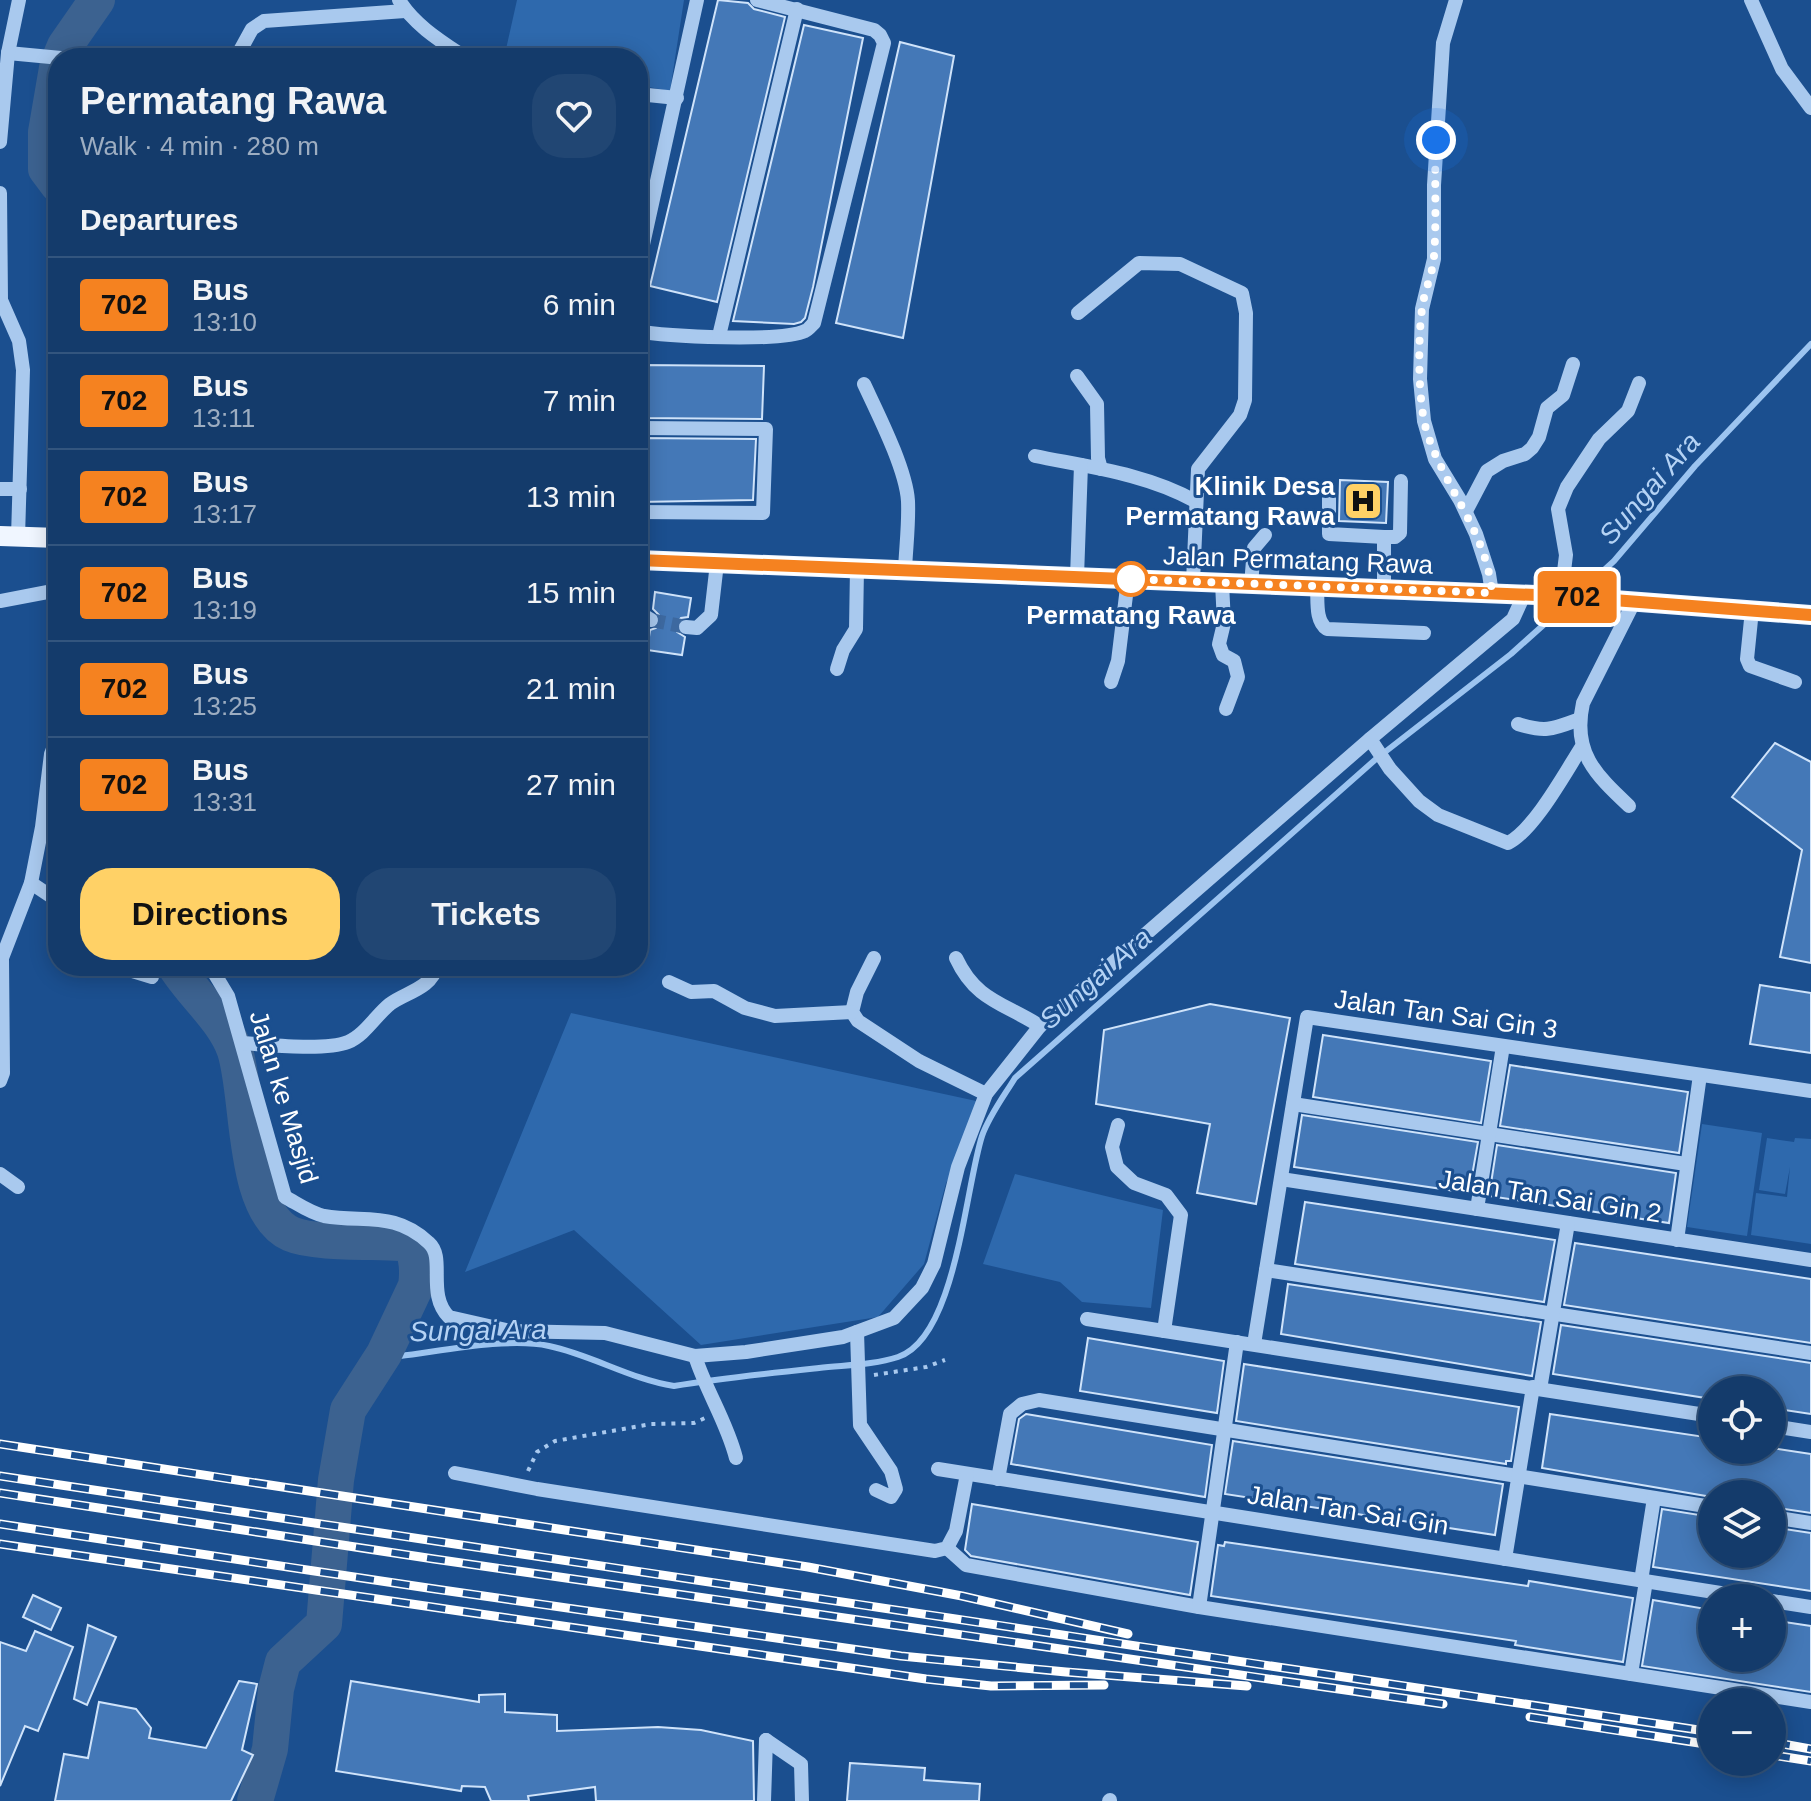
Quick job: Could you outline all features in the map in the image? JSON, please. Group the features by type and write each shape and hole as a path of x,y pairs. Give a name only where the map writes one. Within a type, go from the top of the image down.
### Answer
{"main road":[{"path":"9,537 48,538"},
{"name":"Jalan Permatang Rawa","path":"648,560 1561,596 1811,615"}],"street":[{"path":"0,142 8,53 19,0"},
{"path":"648,224 697,0"},
{"path":"1456,0 1443,43 1435,158 1434,259 1422,309 1420,379 1424,421 1435,459 1466,511 1489,574 1492,593"},
{"path":"1751,0 1782,69 1811,108"},
{"path":"648,332 682,337 785,336 805,331 814,323 884,43 874,30 764,1"},
{"path":"242,48 252,29 264,21 402,5 451,48"},
{"path":"719,336 797,9"},
{"path":"8,53 48,57"},
{"path":"648,95 677,98"},
{"path":"0,193 1,300 19,341 23,370 20,489 9,537"},
{"path":"1078,313 1139,263 1180,264 1242,293 1246,313 1245,400 1240,415 1198,469 1193,582"},
{"path":"1466,511 1487,471 1532,448 1539,437 1547,408 1563,395 1573,364"},
{"path":"1077,376 1097,404 1101,469"},
{"path":"1561,596 1566,555 1558,509 1567,487 1599,439 1628,411 1639,383"},
{"path":"864,384 905,482 908,500 905,570"},
{"path":"648,428 766,429 763,513 648,512"},
{"path":"1035,456 1101,469 1171,488 1195,501"},
{"path":"1077,577 1081,465"},
{"path":"1329,498 1329,534 1395,537 1400,533 1401,481"},
{"path":"0,489 20,489"},
{"path":"1251,585 1254,548 1265,535"},
{"path":"1384,537 1384,589"},
{"path":"686,627 697,628 711,615 717,563"},
{"path":"837,669 843,650 856,629 857,568"},
{"path":"1111,682 1118,661 1128,579"},
{"path":"1222,583 1224,623 1219,644 1223,655 1234,661 1238,677 1226,709"},
{"path":"1317,587 1319,618 1321,625 1327,629 1424,633"},
{"path":"0,601 48,592"},
{"name":"Jalan ke Masjid","path":"216,976 228,996 243,1043 285,1197 323,1215 400,1222 431,1243 436,1255 437,1301 449,1317 510,1331 605,1333 697,1361 858,1336 894,1318 922,1288 934,1264 958,1167 986,1094 1040,1026 1513,619 1524,595"},
{"path":"1629,806 1602,781 1581,748 1580,719 1583,703 1634,602"},
{"path":"1752,610 1747,659 1750,666 1795,682"},
{"path":"1518,724 1538,731 1580,719"},
{"path":"1372,742 1390,769 1419,801 1438,815 1508,843 1516,839 1542,808 1581,748"},
{"path":"0,1081 3,1073 2,958 31,883 48,778"},
{"path":"31,883 48,894"},
{"path":"874,958 857,992 852,1012 858,1021 919,1061 986,1094"},
{"path":"956,958 974,988 989,1000 1040,1026"},
{"path":"243,1043 328,1046 348,1042 391,1004 425,984 432,976"},
{"path":"669,982 691,992 714,991 745,1008 775,1016 852,1012"},
{"name":"Jalan Tan Sai Gin 3","path":"1254,1344 1307,1017 1811,1091"},
{"path":"1477,1209 1503,1046"},
{"path":"1677,1240 1700,1075"},
{"path":"1293,1104 1686,1164"},
{"path":"1118,1125 1112,1147 1117,1167 1134,1183 1166,1195 1181,1215 1164,1331"},
{"path":"0,1174 18,1187"},
{"name":"Jalan Tan Sai Gin 2","path":"1281,1179 1811,1260"},
{"path":"1505,1559 1568,1223"},
{"path":"1266,1270 1811,1353"},
{"path":"1087,1319 1698,1414"},
{"path":"858,1336 860,1425 891,1471 896,1489 891,1497 876,1490"},
{"path":"1199,1607 1237,1342"},
{"path":"697,1361 736,1458"},
{"path":"998,1479 1010,1414 1022,1404 1039,1400 1698,1505"},
{"path":"1786,1428 1811,1432"},
{"name":"Jalan Tan Sai Gin","path":"938,1469 1698,1590"},
{"path":"455,1473 537,1489 935,1551 947,1548 956,1531 967,1474"},
{"path":"1631,1674 1654,1498"},
{"path":"1786,1519 1811,1523"},
{"path":"947,1548 966,1565 1199,1607 1811,1702"},
{"path":"1786,1603 1811,1607"},
{"path":"764,1801 766,1740 801,1764 802,1801"}],"path":[{"path":"860,1375 926,1367 945,1360"},
{"path":"537,1489 527,1476 528,1468 537,1452 555,1441 651,1424 694,1423 707,1417 713,1402"}],"shaded area":[{"path":"517,0 684,0 670,91 648,87 648,48 506,48"},
{"path":"571,1013 990,1104 946,1183 924,1264 878,1317 701,1345 574,1230 465,1272"},
{"path":"1702,1124 1762,1133 1747,1236 1687,1227"},
{"path":"1767,1138 1794,1142 1795,1138 1811,1139 1811,1244 1751,1235 1756,1193 1787,1197 1790,1167 1785,1194 1759,1190"},
{"path":"1015,1174 1163,1210 1151,1308 1082,1302 1060,1282 983,1264"}],"building":[{"path":"718,0 748,3 754,9 785,17 717,302 650,286"},
{"path":"804,25 863,38 813,287 805,318 801,322 733,321"},
{"path":"900,42 954,56 903,338 836,323"},
{"path":"648,365 764,366 762,419 648,418"},
{"path":"648,438 756,439 753,500 648,502"},
{"name":"Klinik Desa Permatang Rawa","path":"1340,480 1388,482 1386,523 1339,521"},
{"path":"655,592 691,598 688,617 681,618 676,625 677,632 685,637 682,655 648,650 650,630 661,621 653,609"},
{"path":"1775,743 1811,762 1811,963 1780,957 1802,850 1732,797"},
{"path":"1760,985 1811,993 1811,1053 1750,1044"},
{"path":"1210,1004 1290,1018 1256,1204 1197,1193 1210,1124 1096,1104 1104,1030"},
{"path":"1323,1035 1491,1061 1481,1123 1313,1097"},
{"path":"1510,1065 1688,1092 1679,1153 1500,1126"},
{"path":"1302,1115 1478,1142 1469,1193 1294,1167"},
{"path":"1497,1145 1676,1173 1669,1223 1489,1196"},
{"path":"1305,1202 1555,1240 1544,1302 1295,1264"},
{"path":"1575,1243 1811,1279 1811,1343 1564,1305"},
{"path":"1288,1284 1541,1322 1532,1376 1281,1334"},
{"path":"1561,1325 1811,1363 1811,1414 1786,1410 1786,1376 1698,1376 1698,1397 1553,1374"},
{"path":"1088,1338 1224,1361 1217,1413 1080,1391"},
{"path":"1244,1364 1519,1407 1511,1461 1506,1461 1506,1464 1236,1421"},
{"path":"1026,1414 1212,1445 1205,1497 1011,1464 1019,1419"},
{"path":"1550,1414 1698,1436 1698,1464 1786,1464 1786,1450 1811,1454 1811,1513 1786,1509 1786,1480 1698,1480 1698,1495 1542,1468"},
{"path":"1233,1441 1503,1484 1495,1535 1225,1494"},
{"path":"972,1504 1198,1542 1190,1595 971,1556 965,1550"},
{"path":"1662,1509 1698,1515 1698,1568 1786,1568 1786,1529 1811,1533 1811,1591 1786,1587 1786,1584 1765,1584 1653,1567"},
{"path":"1225,1542 1528,1586 1529,1581 1633,1598 1623,1662 1515,1645 1516,1641 1211,1596 1218,1545 1224,1546"},
{"path":"33,1595 61,1608 51,1630 23,1617"},
{"path":"1653,1600 1698,1608 1698,1672 1786,1672 1786,1622 1811,1626 1811,1692 1642,1666"},
{"path":"88,1625 116,1637 87,1705 74,1699"},
{"path":"35,1631 73,1647 38,1731 25,1726 0,1786 0,1642 26,1651"},
{"path":"239,1681 257,1684 242,1750 253,1755 231,1801 55,1801 64,1754 88,1758 99,1702 136,1709 151,1728 149,1738 206,1748"},
{"path":"351,1681 479,1702 479,1695 505,1694 505,1712 557,1715 557,1731 658,1727 701,1730 753,1741 754,1801 596,1801 595,1787 528,1796 529,1801 491,1801 485,1787 462,1786 461,1791 336,1771"},
{"path":"850,1763 925,1768 924,1780 980,1784 979,1801 847,1801"}],"waterway":[{"path":"64,48 97,0"},
{"path":"48,120 48,172"},
{"name":"Sungai Ara","path":"1579,593 1614,561 1695,466 1811,344"},
{"name":"Sungai Ara","path":"384,1354 400,1356 475,1346 533,1344 565,1350 642,1378 674,1386 898,1357 918,1344 933,1322 946,1293 982,1136 1015,1078 1376,759 1511,654 1568,603"},
{"path":"181,976 224,1028 235,1051 255,1178 263,1202 275,1221 291,1234 301,1237 401,1243 412,1247 417,1266 416,1286 384,1354 348,1410 336,1480 324,1624 283,1662 276,1689 270,1749 255,1801"}],"tunnel":[{"path":"651,620 686,627"}],"railway":[{"path":"0,1444 808,1567 962,1596 1128,1634"},
{"path":"0,1476 1698,1730"},
{"path":"0,1493 434,1559 1443,1704"},
{"path":"0,1524 901,1656 1247,1686"},
{"path":"0,1544 926,1679 991,1686 1104,1685"},
{"path":"1530,1717 1698,1743"},
{"path":"1786,1745 1811,1749"},
{"path":"1786,1757 1811,1761"}],"bus line":[{"name":"702","path":"648,560 1561,596 1811,615"}],"place":[{"name":"Klinik Desa Permatang Rawa","path":"1363,501"},
{"name":"Permatang Rawa","path":"1131,579"}],"route":[{"path":"1131,579 1128,579 1492,593 1476,534 1435,459 1424,421 1420,379 1422,309 1434,259 1436,140"}]}
